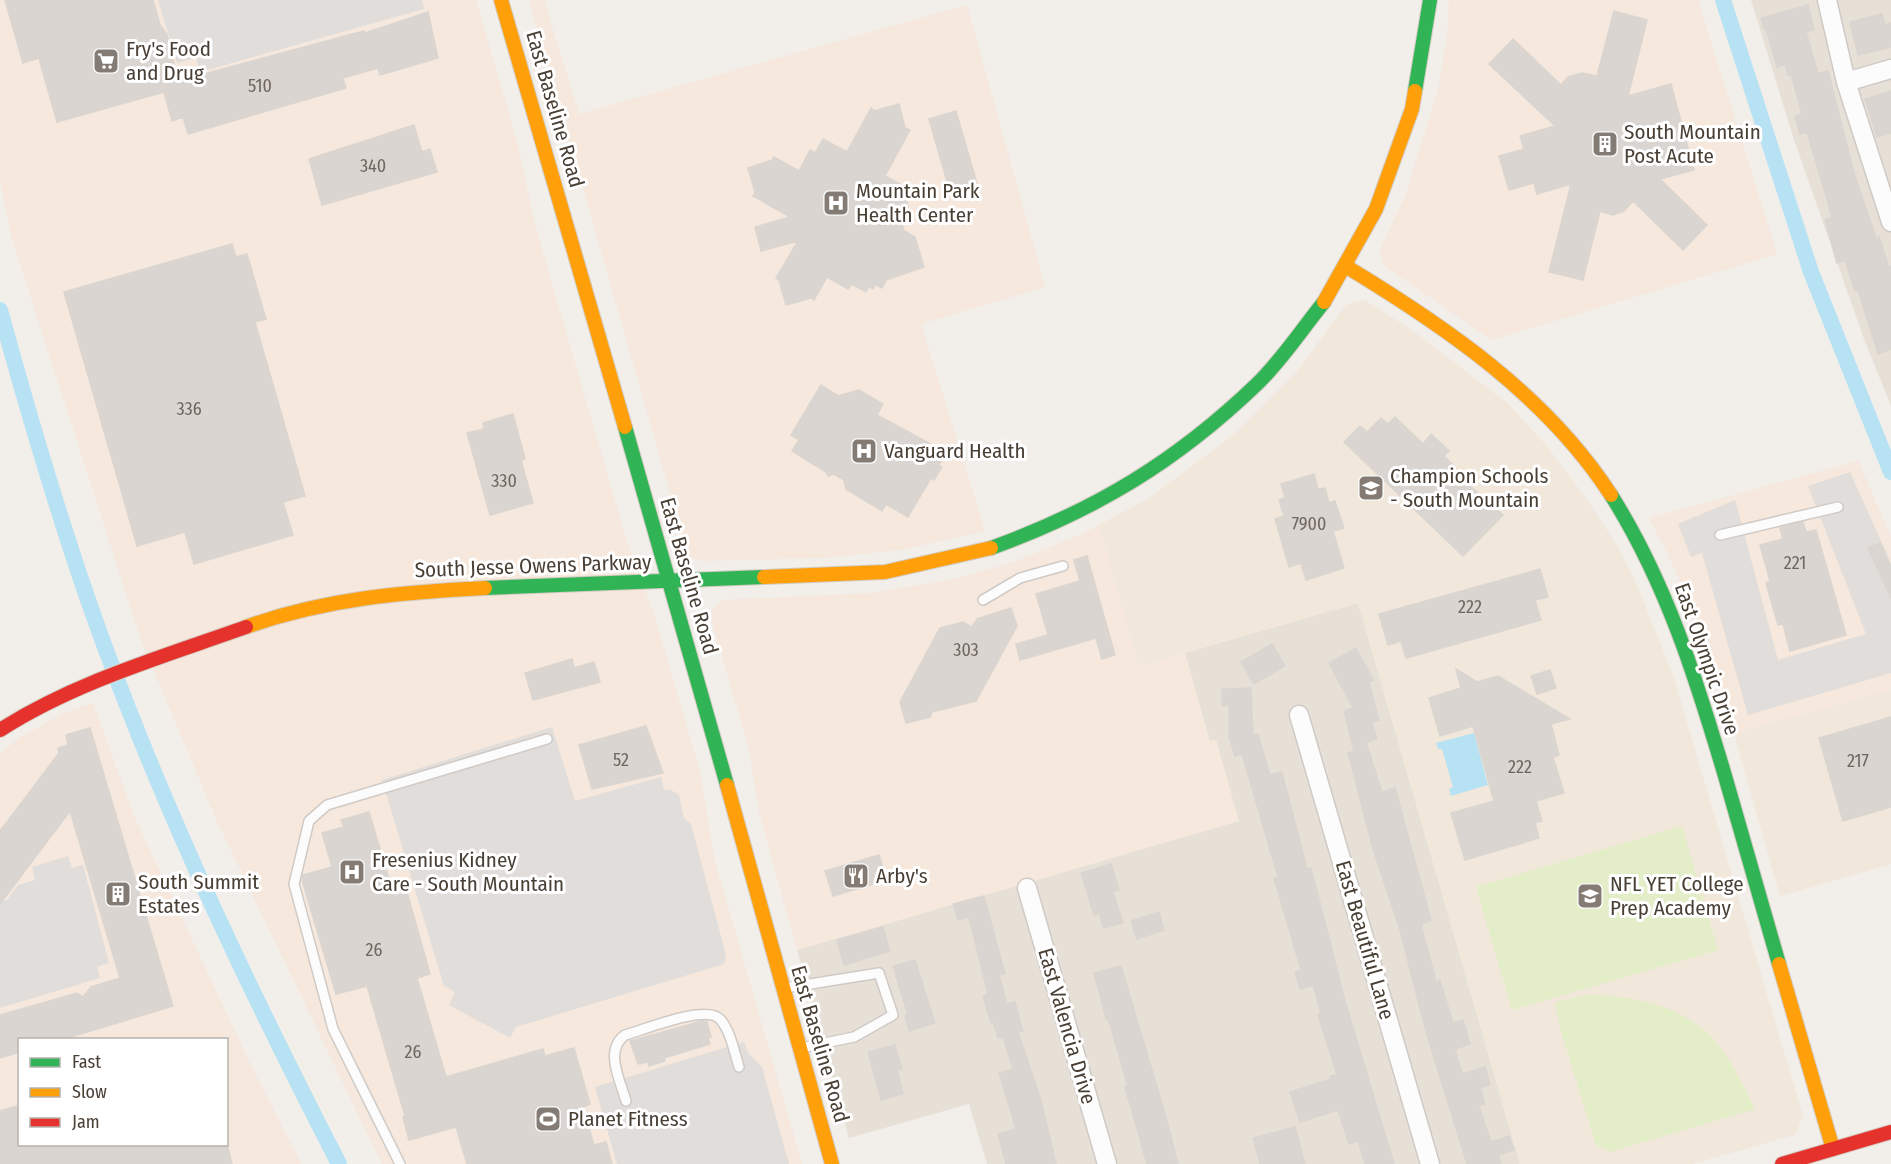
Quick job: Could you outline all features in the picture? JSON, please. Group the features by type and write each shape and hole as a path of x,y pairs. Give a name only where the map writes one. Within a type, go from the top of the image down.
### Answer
{"street":[{"name":"East Baseline Road","path":"501,0 670,582 832,1164"},
{"name":"South Jesse Owens Parkway","path":"0,730 36,707 88,683 275,616 373,595 487,588 863,574 915,568 995,548 1058,524 1153,472 1218,423 1297,340 1347,267 1383,198 1403,142 1422,68 1430,0"},
{"path":"1827,0 1846,82 1891,222"},
{"path":"1846,82 1891,69"},
{"name":"East Olympic Drive","path":"1347,267 1429,317 1506,376 1546,415 1587,463 1615,501 1637,539 1669,604 1703,704 1833,1149"},
{"name":"East Beautiful Lane","path":"1299,715 1430,1164"},
{"name":"East Valencia Drive","path":"1027,888 1107,1164"},
{"path":"1782,1164 1891,1132"}],"lane":[{"path":"1720,535 1838,507"},
{"path":"983,600 1020,578 1063,566"},
{"path":"400,1164 333,1029 294,884 309,821 327,805 547,739"},
{"path":"783,988 879,973 893,1015 854,1037 800,1049"},
{"path":"626,1101 613,1055 619,1040 682,1018 702,1013 718,1018 728,1031 739,1067"}],"shaded area":[{"path":"0,0 476,0 518,145 533,216 548,270 627,542 654,614 700,771 714,858 802,1164 382,1164 216,819 141,640 11,236 0,180"},
{"path":"158,0 422,0 424,9 200,72 196,58 177,63"},
{"path":"529,0 544,0 579,114 967,5 1045,287 921,324 985,531 901,550 823,558 703,561 693,559 688,555"},
{"path":"1449,0 1698,0 1777,254 1492,340 1383,265 1380,250 1406,194 1439,86 1447,36"},
{"path":"1751,0 1891,0 1891,406 1864,339 1794,140"},
{"path":"1364,300 1409,328 1507,403 1545,444 1590,504 1359,606 1358,603 1185,653 1209,741 1216,740 1239,821 797,950 759,812 749,749 711,619 713,609 723,600 871,593 950,580 1011,563 1082,534 1148,499 1236,433 1297,372 1346,305"},
{"name":"NFL YET College Prep Academy","path":"1364,300 1409,328 1507,403 1545,444 1590,504 1615,542 1635,580 1673,675 1803,1116 1795,1135 1692,1164 1520,1164 1358,603 1139,666 1099,525 1148,499 1236,433 1297,372 1346,305"},
{"path":"1858,461 1891,537 1891,864 1780,896 1734,733 1702,632 1667,552 1649,518"},
{"path":"1850,472 1891,563 1891,673 1748,715 1702,553 1691,557 1678,524 1735,500 1778,660 1866,634 1808,486"},
{"path":"1358,602 1520,1164 987,1164 969,1104 849,1138 797,950 1238,821 1216,740 1210,742 1185,653"},
{"path":"1891,690 1891,864 1780,896 1734,733"},
{"path":"93,703 133,814 248,1059 301,1164 0,1164 0,754 19,738 64,713"},
{"path":"552,727 575,801 661,777 664,790 671,790 679,795 684,818 691,824 726,955 724,964 516,1027 510,1038 449,1005 455,992 444,986 382,780"},
{"path":"68,856 72,868 83,865 109,963 97,967 100,978 0,1008 0,897 6,901 18,885 35,880 32,867"},
{"path":"744,1042 749,1054 762,1067 789,1164 617,1164 595,1087"}],"green space":[{"path":"1682,826 1718,950 1512,1010 1476,887"},
{"path":"1588,995 1619,997 1650,1003 1680,1014 1693,1022 1713,1039 1727,1057 1755,1109 1610,1152 1596,1145 1560,1028 1555,1002"}],"water":[{"path":"1474,733 1488,785 1451,796 1449,789 1453,787 1442,749 1438,749 1436,743"}],"building":[{"path":"5,0 153,0 160,25 167,34 178,81 364,31 365,33 428,12 438,58 380,75 378,68 343,78 346,88 188,134 183,117 172,121 164,92 57,122 39,58 23,63"},
{"path":"1808,5 1814,30 1806,32 1818,73 1828,71 1855,176 1876,238 1879,237 1889,267 1891,266 1891,349 1878,354 1858,290 1855,291 1845,260 1837,263 1825,220 1832,217 1807,132 1800,134 1795,116 1802,114 1791,74 1788,75 1785,65 1777,67 1761,18"},
{"name":"South Mountain Post Acute","path":"1614,11 1647,20 1628,96 1671,84 1694,170 1660,179 1707,225 1683,250 1633,201 1624,211 1613,215 1600,211 1583,280 1549,272 1571,184 1537,194 1534,183 1509,190 1499,156 1524,149 1520,136 1555,126 1489,64 1513,39 1561,85 1568,77 1582,73 1597,76"},
{"path":"1882,14 1885,25 1891,23 1891,47 1858,55 1850,22"},
{"path":"1891,91 1891,133 1877,137 1865,99"},
{"name":"Mountain Park Health Center","path":"899,104 905,128 910,130 885,176 902,185 909,210 899,213 904,231 915,237 924,267 886,280 882,288 875,284 873,289 869,286 866,292 852,284 848,289 827,277 814,300 811,298 786,305 779,280 776,278 798,241 761,251 755,227 790,217 753,196 755,192 748,168 772,160 774,157 799,171 810,150 815,153 823,139 847,152 871,108 874,111"},
{"path":"956,111 978,187 951,195 929,119"},
{"path":"414,125 422,152 430,149 437,172 322,205 309,159"},
{"path":"232,244 236,257 247,254 266,319 255,322 305,496 283,502 293,535 194,564 185,532 137,546 64,292"},
{"name":"Vanguard Health","path":"821,385 838,396 859,390 883,404 877,415 938,448 936,451 944,456 939,465 942,467 934,480 931,478 908,517 886,504 882,511 846,489 844,480 834,474 828,476 826,472 792,451 799,440 791,435"},
{"path":"513,414 525,459 521,460 533,503 490,515 467,433 484,429 483,423"},
{"path":"1395,417 1423,444 1431,434 1449,451 1444,456 1456,468 1453,471 1503,515 1463,556 1344,442 1360,426 1367,432 1381,418 1388,424"},
{"path":"1314,474 1318,489 1325,488 1329,503 1335,501 1344,528 1333,531 1344,568 1306,580 1301,563 1289,567 1275,519 1284,516 1279,500 1285,498 1281,484"},
{"path":"1803,522 1806,532 1816,530 1846,635 1790,651 1783,624 1778,625 1766,583 1770,581 1760,545 1783,539 1780,528"},
{"path":"1880,543 1891,567 1891,598 1868,548"},
{"path":"1087,556 1115,655 1102,659 1096,638 1020,660 1016,644 1048,635 1036,594 1080,581 1074,560"},
{"path":"1540,569 1548,597 1535,600 1541,620 1406,658 1401,641 1388,645 1379,614"},
{"path":"1011,608 1017,626 976,701 932,712 930,717 906,723 900,702 940,628 963,622 972,627 977,619"},
{"path":"1272,644 1285,666 1254,684 1241,662"},
{"path":"1356,648 1373,680 1369,682 1379,720 1372,722 1377,739 1366,742 1382,792 1395,788 1431,920 1421,924 1436,982 1440,980 1453,1023 1463,1020 1470,1044 1455,1049 1462,1074 1485,1067 1490,1085 1480,1088 1485,1104 1479,1106 1491,1142 1509,1136 1514,1150 1498,1155 1501,1164 1467,1164 1426,1032 1400,930 1373,849 1348,753 1354,751 1344,711 1353,708 1329,663"},
{"path":"572,659 574,668 594,662 600,682 533,700 525,673"},
{"path":"1456,669 1477,682 1498,676 1570,719 1551,724 1559,755 1553,757 1564,793 1536,801 1542,821 1535,823 1539,838 1465,860 1451,813 1494,801 1473,726 1440,736 1429,698 1461,688"},
{"path":"1550,670 1556,688 1537,694 1531,676"},
{"path":"1251,688 1253,735 1258,734 1270,775 1282,772 1307,869 1311,868 1344,997 1394,1164 1365,1164 1358,1141 1349,1144 1338,1110 1300,1122 1290,1092 1337,1075 1318,1015 1321,1014 1313,985 1300,989 1295,972 1301,970 1274,878 1278,877 1242,754 1235,756 1229,737 1229,705 1222,706 1222,689"},
{"path":"1891,717 1891,807 1843,821 1819,738"},
{"path":"646,726 663,773 592,789 579,745"},
{"name":"South Summit Estates","path":"90,728 173,1006 68,1038 18,1038 18,1053 0,1058 0,1015 77,993 83,997 91,987 120,978 70,811 0,904 0,831 59,753 58,748 68,745 66,735"},
{"path":"369,812 394,896 407,892 430,974 417,978 446,1077 543,1049 545,1056 574,1048 590,1104 583,1107 594,1145 606,1142 612,1164 467,1164 456,1127 409,1140 403,1117 405,1116 367,986 336,994 302,880 303,875 332,867 322,833 344,827 341,820"},
{"name":"Arby's","path":"879,855 887,880 833,896 825,871"},
{"path":"1111,864 1119,890 1113,892 1123,923 1104,928 1099,913 1094,915 1081,873"},
{"path":"984,896 1005,974 999,975 1007,1004 1015,1002 1023,1031 1018,1032 1041,1100 1056,1164 1006,1164 998,1134 1016,1129 999,1073 1013,1069 1003,1037 998,1038 983,996 988,994 969,917 958,920 953,904"},
{"path":"1159,912 1164,930 1137,939 1131,921"},
{"path":"883,927 890,951 844,965 837,940"},
{"path":"915,960 935,1023 909,1031 905,1016 908,1015 893,966"},
{"path":"1121,966 1178,1164 1147,1164 1125,1087 1128,1086 1094,973"},
{"path":"702,1021 707,1022 711,1037 708,1038 710,1044 664,1058 665,1061 649,1066 648,1062 638,1064 630,1041"},
{"path":"895,1045 902,1069 897,1070 903,1094 881,1100 868,1052"},
{"path":"18,1106 18,1146 228,1146 232,1164 0,1164 0,1111"},
{"path":"1295,1127 1305,1164 1260,1164 1253,1138"}],"waterway":[{"path":"1723,0 1811,272 1891,472"},
{"path":"0,310 63,524 131,716 215,910 275,1038 339,1164"}],"traffic: fast":[{"path":"1415,91 1430,0"},
{"path":"991,548 1066,517 1100,500 1165,460 1227,412 1257,384 1324,302"},
{"path":"625,427 727,785"},
{"path":"1611,495 1664,596 1691,667 1779,964"},
{"path":"485,588 764,577"}],"traffic: slow":[{"path":"501,0 625,427"},
{"path":"1324,302 1376,209 1412,109 1415,91"},
{"path":"1347,267 1421,314 1492,366 1557,426 1611,495"},
{"path":"764,577 885,572 991,548"},
{"path":"246,627 275,617 364,598 485,588"},
{"path":"727,785 832,1164"},
{"path":"1779,964 1833,1149"}],"traffic: jam":[{"path":"0,730 89,684 246,627"},
{"path":"1782,1164 1891,1132"}],"place":[{"name":"Fry's Food and Drug","path":"106,61"},
{"name":"South Mountain Post Acute","path":"1605,144"},
{"name":"Mountain Park Health Center","path":"836,203"},
{"name":"Vanguard Health","path":"864,451"},
{"name":"Champion Schools - South Mountain","path":"1371,488"},
{"name":"Fresenius Kidney Care - South Mountain","path":"352,872"},
{"name":"Arby's","path":"856,876"},
{"name":"South Summit Estates","path":"118,894"},
{"name":"NFL YET College Prep Academy","path":"1590,896"},
{"name":"Planet Fitness","path":"548,1119"}]}
